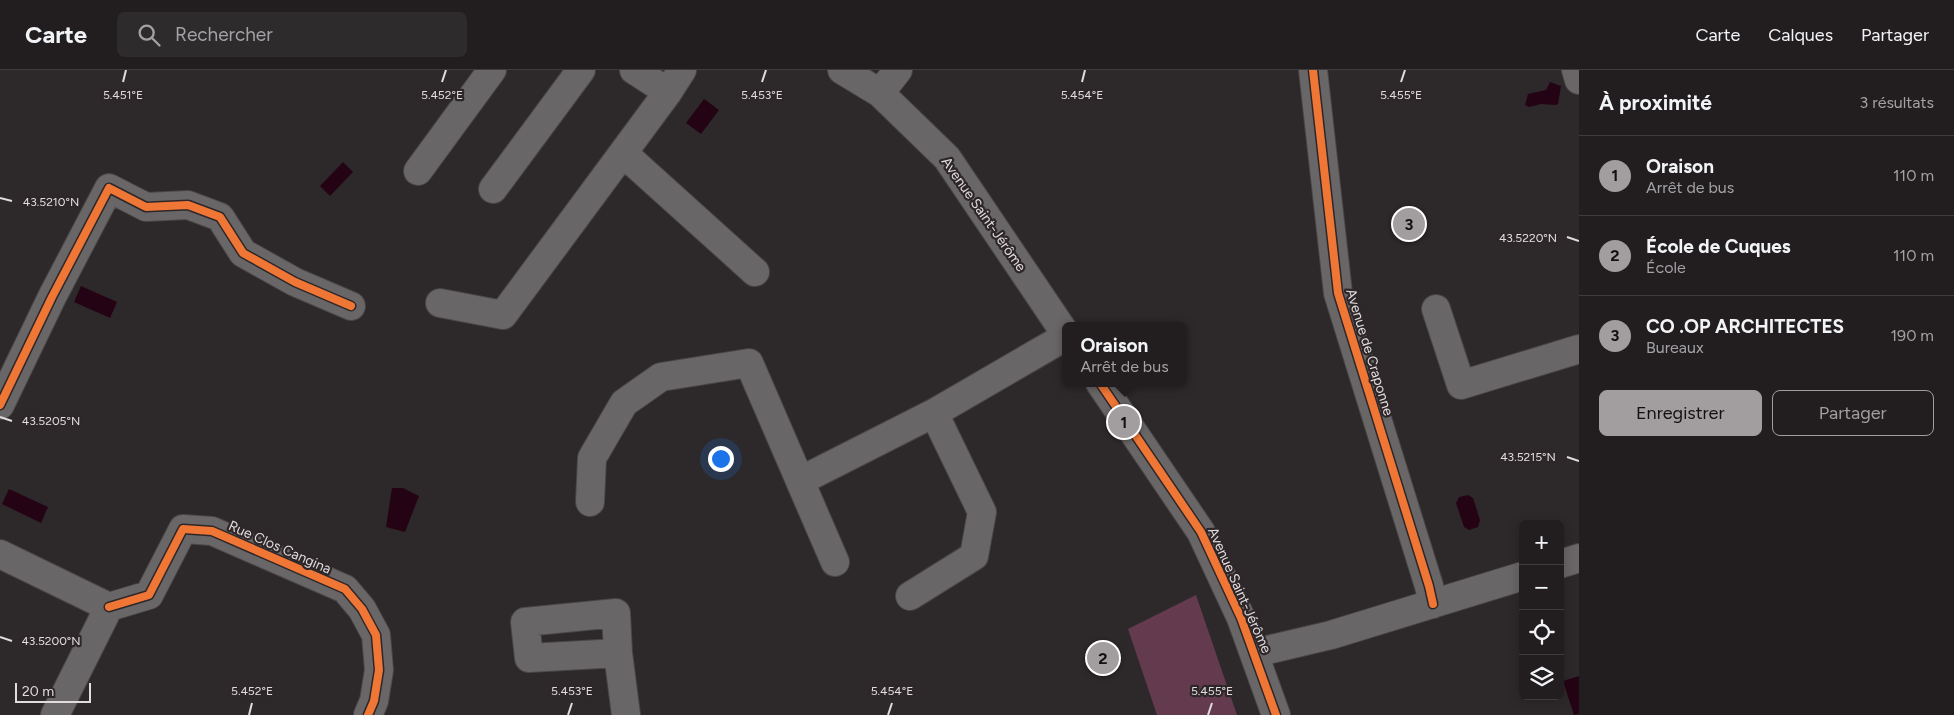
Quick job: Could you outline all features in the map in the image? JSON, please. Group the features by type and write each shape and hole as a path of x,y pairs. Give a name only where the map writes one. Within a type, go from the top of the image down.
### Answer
{"street":[{"path":"418,171 492,70"},
{"path":"493,189 581,70"},
{"path":"440,303 503,315 675,81 634,70"},
{"name":"Avenue Saint-Jérôme","path":"842,70 880,93 947,158 1062,329"},
{"path":"880,93 898,70"},
{"name":"Avenue de Craponne","path":"1313,70 1338,293 1433,604"},
{"path":"1576,70 1579,80"},
{"path":"623,153 756,272"},
{"path":"0,405 52,298 109,188 146,207 188,205 220,217 243,253 295,282 351,306"},
{"path":"1436,309 1461,385 1579,349"},
{"path":"800,481 934,413 1062,339"},
{"path":"590,502 592,458 624,403 661,377 749,363 835,562"},
{"name":"Avenue Saint-Jérôme","path":"1102,387 1124,422 1201,532 1255,652 1276,715"},
{"path":"910,596 974,556 982,512 934,413"},
{"name":"Rue Clos Cangina","path":"108,607 149,595 183,529 212,531 345,589 362,609 376,634 379,670 374,701 368,715"},
{"path":"0,554 108,607 55,715"},
{"path":"1564,563 1579,558"},
{"path":"1255,652 1331,635 1519,577"},
{"path":"618,653 626,715"}],"shaded area":[{"path":"1550,82 1561,86 1558,104 1541,104 1529,107 1525,105 1528,94 1546,90"},
{"path":"704,99 719,110 701,134 686,123"},
{"path":"343,162 353,172 330,196 320,186"},
{"path":"81,286 117,302 110,318 74,302"},
{"path":"392,488 403,488 419,496 405,532 386,527"},
{"path":"9,489 48,507 41,523 2,504"},
{"path":"1468,495 1473,498 1480,520 1478,527 1469,530 1464,527 1456,503 1459,497"},
{"path":"1196,595 1237,715 1157,715 1128,629"},
{"path":"1579,676 1579,714 1574,715 1564,681"}],"cycle path":[{"path":"1313,70 1338,293 1433,604"},
{"path":"0,405 52,297 109,188 146,207 188,205 220,217 243,253 295,282 351,306"},
{"path":"1103,387 1201,532 1241,618 1276,715"},
{"path":"109,607 149,595 183,529 212,531 345,589 362,609 376,635 379,670 374,701 368,715"}],"place":[{"name":"CO .OP ARCHITECTES","path":"1409,224"},
{"name":"Oraison","path":"1124,422"},
{"name":"École de Cuques","path":"1103,658"}]}
